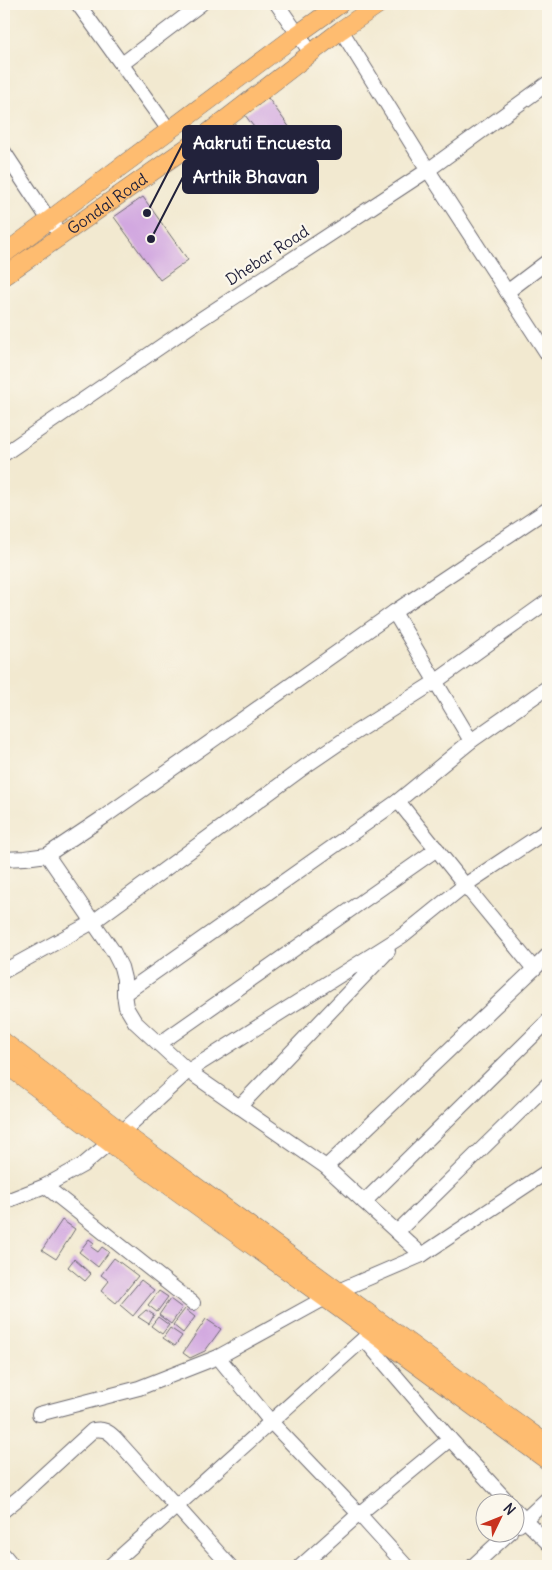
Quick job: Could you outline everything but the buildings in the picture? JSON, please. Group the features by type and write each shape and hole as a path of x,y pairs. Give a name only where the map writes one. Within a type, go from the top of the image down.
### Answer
{"main road":[{"name":"Gondal Road","path":"4,254 340,4"},
{"name":"Gondal Road","path":"4,276 209,132 340,30 379,4"},
{"path":"4,1042 116,1138"},
{"path":"4,1063 116,1138 331,1294 373,1331 548,1461"},
{"path":"373,1331 548,1445"}],"street":[{"path":"78,4 169,130"},
{"path":"122,64 201,4"},
{"path":"276,4 311,53"},
{"path":"340,30 548,355"},
{"name":"Dhebar Road","path":"6,449 428,170 548,83"},
{"path":"4,152 49,220 62,236"},
{"path":"507,292 548,261"},
{"path":"4,859 47,854 104,817 394,612 548,509"},
{"path":"4,971 92,922 307,765 435,682 548,600"},
{"path":"394,612 471,741"},
{"path":"124,994 398,801 471,741 548,687"},
{"path":"398,801 534,969"},
{"path":"4,1202 45,1186 83,1164 116,1138 188,1071 402,936 465,885 548,830"},
{"path":"159,1044 437,850"},
{"path":"47,854 113,951 121,967 124,979 126,1007 135,1022 188,1071 326,1168 422,1256"},
{"path":"239,1107 402,936"},
{"path":"326,1168 548,955"},
{"path":"364,1202 548,1021"},
{"path":"396,1232 548,1084"},
{"path":"39,1414 139,1388 218,1358 331,1294 422,1256 548,1171"},
{"path":"45,1186 193,1303"},
{"path":"110,1566 373,1331 450,1439 499,1492"},
{"path":"218,1358 272,1422 406,1566"},
{"path":"4,1510 93,1430 100,1429 108,1432 115,1438 230,1566"},
{"path":"301,1566 359,1514 450,1439"},
{"path":"524,1520 548,1498"},
{"path":"524,1527 548,1543"},
{"path":"473,1566 499,1542"},
{"path":"4,1555 13,1566"}],"place":[{"name":"Aakruti Encuesta","path":"147,213"},
{"name":"Arthik Bhavan","path":"151,239"}]}
